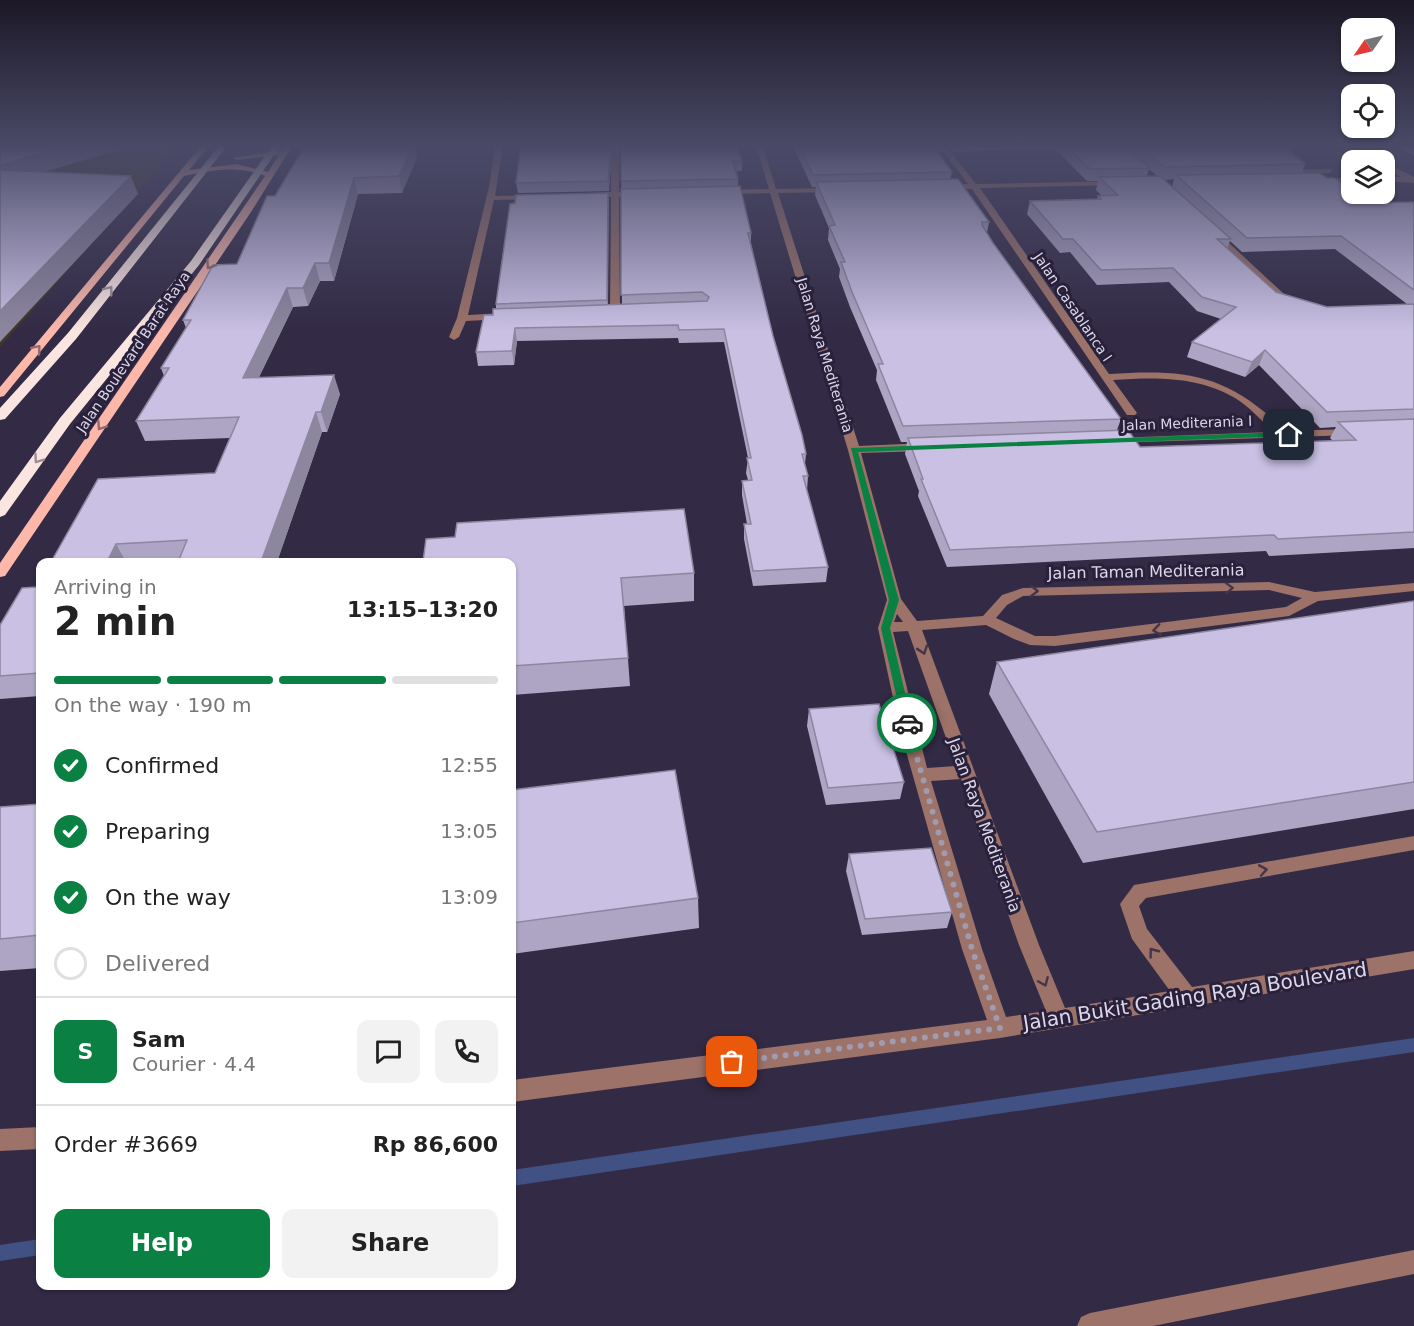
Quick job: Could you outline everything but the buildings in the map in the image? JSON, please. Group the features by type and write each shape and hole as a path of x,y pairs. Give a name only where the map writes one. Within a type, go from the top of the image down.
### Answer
{"highway":[{"path":"0,416 72,336 174,208"},
{"path":"0,512 65,421 195,263 237,208"}],"main road":[{"path":"0,394 154,208"},
{"name":"Jalan Boulevard Barat Raya","path":"0,573 247,208"}],"street":[{"path":"454,338 462,318 489,208"},
{"path":"614,208 615,312"},
{"name":"Jalan Raya Mediterania","path":"779,208 854,450 894,600 915,627 1029,945 1060,1018"},
{"name":"Jalan Casablanca I","path":"989,208 1131,413"},
{"path":"1202,222 1281,296 1304,305"},
{"path":"603,313 626,312"},
{"path":"462,318 521,315"},
{"path":"1104,376 1170,375 1203,380 1242,396 1277,429"},
{"name":"Jalan Mediterania I","path":"1098,441 1368,431"},
{"path":"854,450 935,447"},
{"name":"Jalan Taman Mediterania","path":"1315,597 1289,611 1055,641 1035,641 1019,636 988,620 993,611 1008,596 1023,592 1269,586 1315,597 1414,588"},
{"path":"894,600 885,628 908,730 972,949 1000,1028"},
{"path":"885,628 988,620"},
{"path":"921,775 966,772"},
{"path":"1188,998 1139,933 1130,904 1142,891 1414,843"},
{"name":"Jalan Bukit Gading Raya Boulevard","path":"516,1090 1000,1028 1414,960"},
{"path":"0,1140 36,1138"},
{"path":"1090,1326 1414,1262"}],"shaded area":[{"path":"0,208 123,208 0,347"}],"waterway":[{"path":"516,1177 1414,1045"},
{"path":"0,1253 36,1248"}],"way so far":[{"path":"732,1062 1000,1028 972,949 907,723"}],"route":[{"path":"907,723 885,628 894,600 854,450 1289,435"}]}
